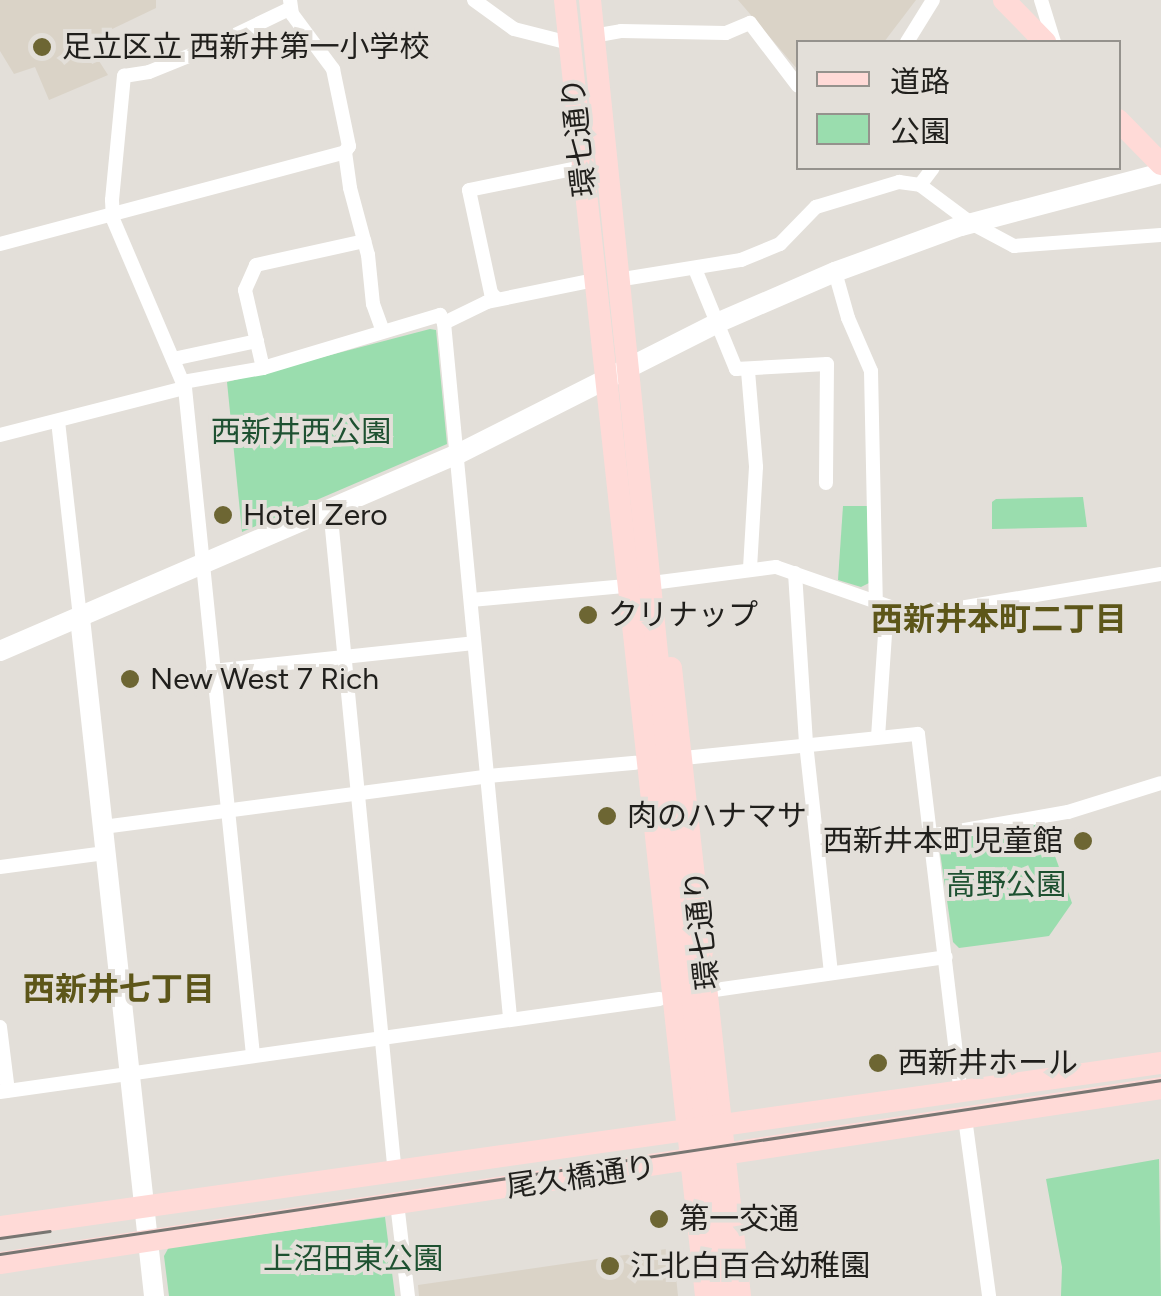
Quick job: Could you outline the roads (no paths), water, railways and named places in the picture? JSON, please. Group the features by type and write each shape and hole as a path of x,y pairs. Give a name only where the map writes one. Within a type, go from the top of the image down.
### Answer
{"main road":[{"name":"環七通り","path":"565,0 582,167 626,372 638,577 622,635 692,1296"},
{"name":"環七通り","path":"590,0 605,280 605,382 638,577 723,1296"},
{"path":"1004,0 1043,40"},
{"path":"1121,123 1161,164"},
{"name":"環七通り","path":"638,577 666,628 684,758 740,1296"},
{"name":"環七通り","path":"653,708 706,1296"},
{"name":"尾久橋通り","path":"0,1227 1161,1063"},
{"name":"尾久橋通り","path":"0,1263 1161,1088"}],"street":[{"path":"474,0 514,29 569,43"},
{"path":"908,40 933,0"},
{"path":"1040,0 1053,40"},
{"path":"0,244 112,212 345,152 349,146 333,69 290,4 208,48 124,76 112,212 184,385 253,1055"},
{"path":"593,36 650,30 711,34 750,23 796,83"},
{"path":"345,152 374,304 384,332"},
{"path":"497,299 491,294 470,190 582,167"},
{"path":"920,185 931,170"},
{"path":"0,651 458,454 717,323 835,272 971,223 1161,173"},
{"path":"444,323 497,299 741,260 780,244 816,208 899,182 920,185 971,223 1014,246 1161,234"},
{"path":"263,368 245,290 256,265 364,241"},
{"path":"695,269 736,368 748,371 826,364 826,483"},
{"path":"835,272 848,318 872,371 882,604 878,738"},
{"path":"0,435 184,385 263,368 412,327 440,315 458,454 510,1017"},
{"path":"173,359 257,340"},
{"path":"748,371 756,467 750,569"},
{"path":"58,421 154,1296"},
{"path":"330,508 396,1174"},
{"path":"471,600 638,577 776,566 902,611 954,609 1161,574"},
{"path":"795,573 806,742 831,972"},
{"path":"214,670 474,643"},
{"path":"684,758 806,742 918,734 961,1092"},
{"path":"102,827 488,776 635,763"},
{"path":"930,836 1068,812 1161,783"},
{"path":"0,868 106,852"},
{"path":"708,991 946,957"},
{"path":"0,1027 4,1092 510,1017 659,999"},
{"path":"966,1118 989,1296"},
{"path":"397,1203 408,1296"}],"tram line":[{"path":"0,1254 1161,1080"},
{"path":"0,1238 50,1231"}],"place":[{"name":"足立区立 西新井第一小学校","path":"42,47"},
{"name":"Hotel Zero","path":"223,515"},
{"name":"クリナップ","path":"588,615"},
{"name":"New West 7 Rich","path":"130,679"},
{"name":"肉のハナマサ","path":"607,816"},
{"name":"西新井本町児童館","path":"1083,841"},
{"name":"西新井ホール","path":"878,1063"},
{"name":"第一交通","path":"659,1219"},
{"name":"江北白百合幼稚園","path":"610,1266"}],"district":[{"name":"西新井本町二丁目","path":"999,619"},
{"name":"西新井七丁目","path":"119,989"}],"park label":[{"name":"西新井西公園","path":"301,432"},
{"name":"高野公園","path":"1006,885"},
{"name":"上沼田東公園","path":"353,1259"}]}
